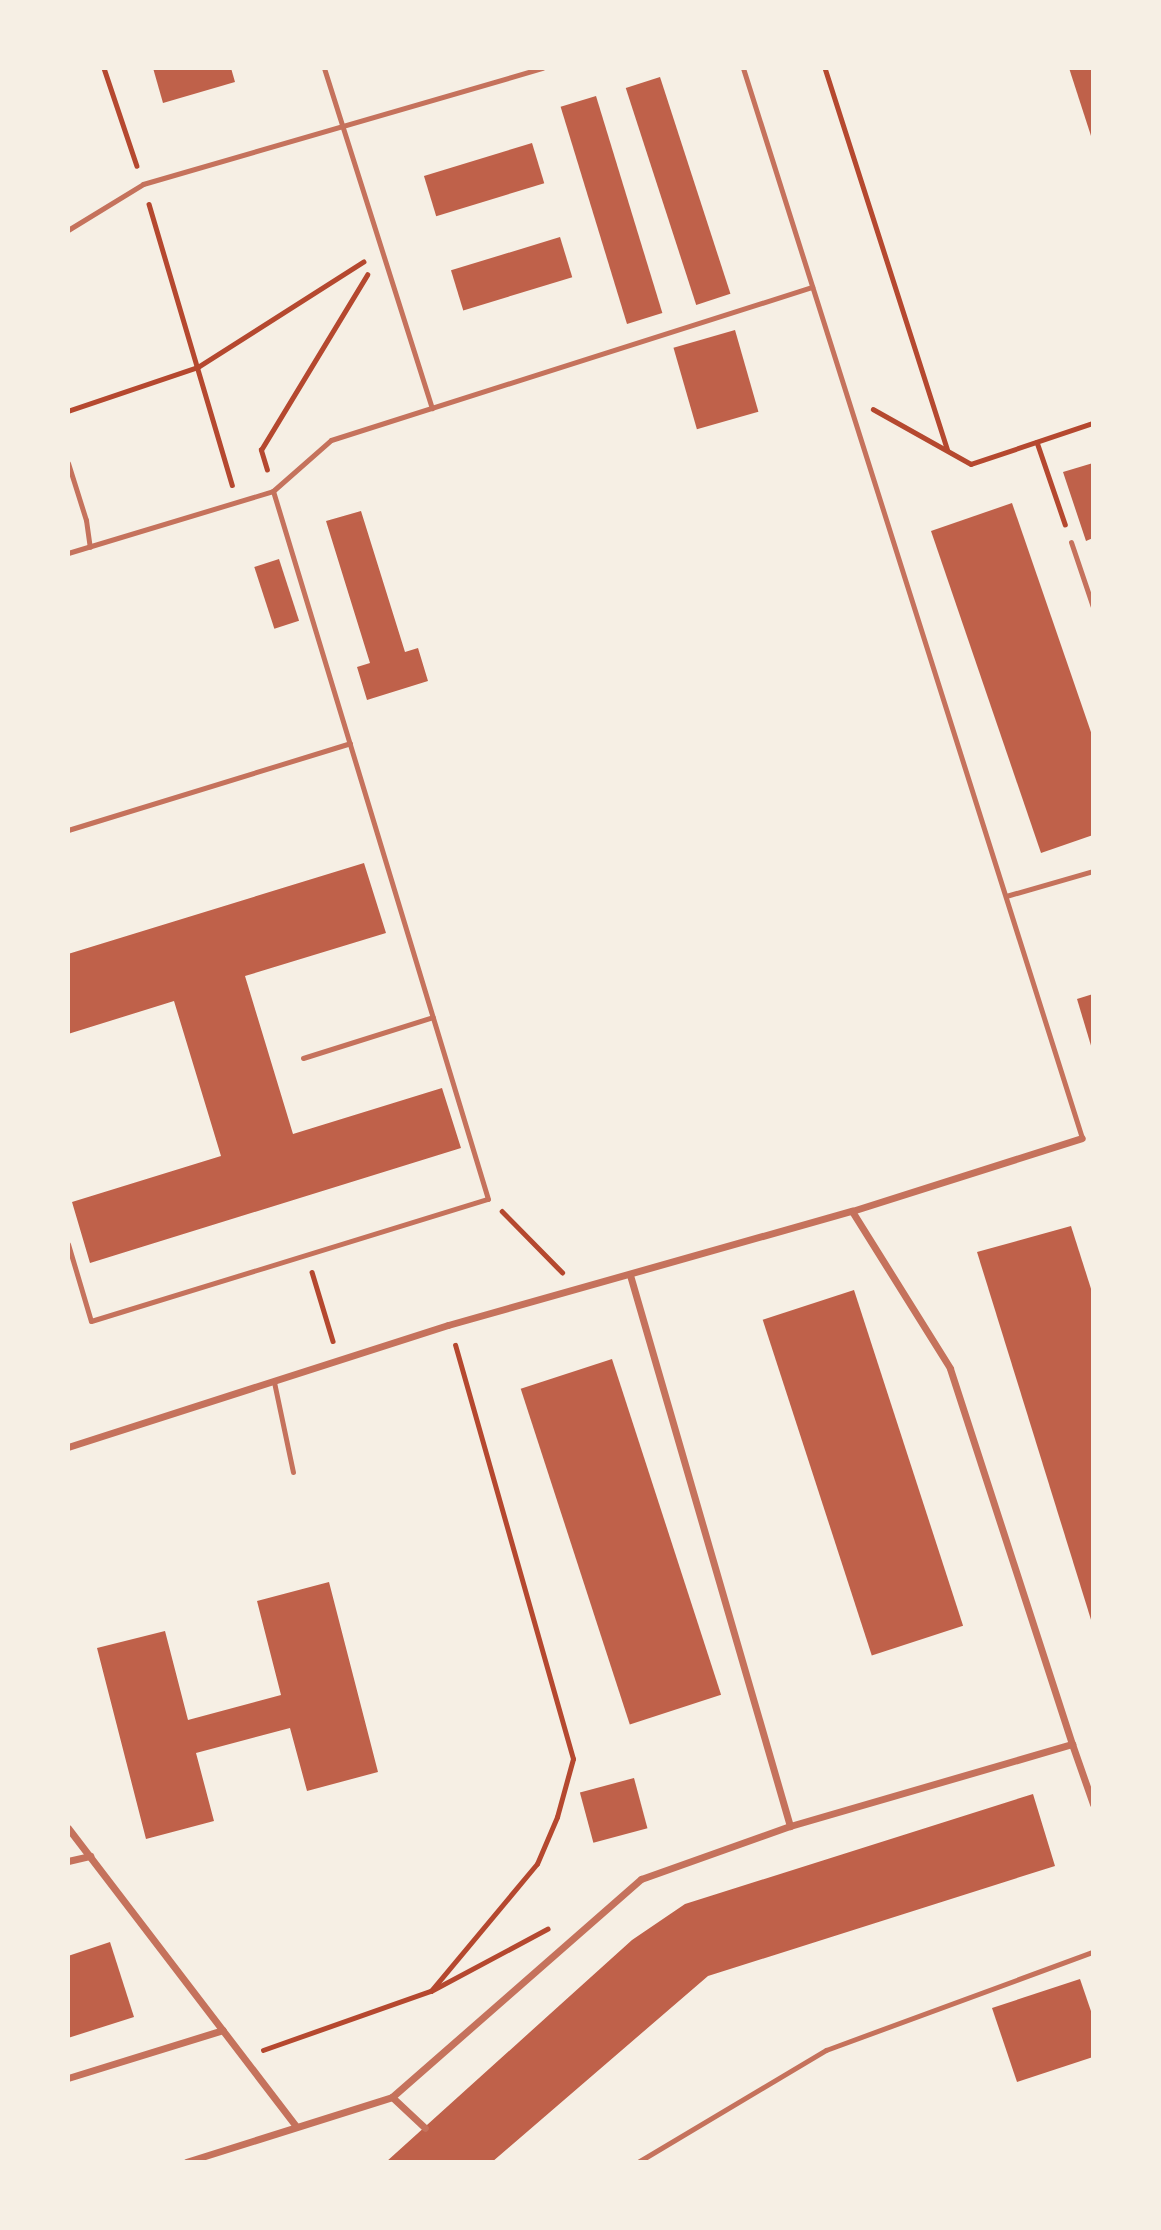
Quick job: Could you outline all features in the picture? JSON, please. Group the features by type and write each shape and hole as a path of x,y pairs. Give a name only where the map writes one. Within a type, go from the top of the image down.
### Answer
{"street":[{"path":"68,1447 274,1382 339,1358 568,1290 630,1275 852,1211 1082,1138"},
{"path":"852,1211 950,1368 1093,1804"},
{"path":"630,1275 790,1826"},
{"path":"186,2162 392,2097 641,1880 790,1826 1072,1744"},
{"path":"68,1828 296,2126"},
{"path":"68,1861 90,1856"},
{"path":"68,2078 223,2030"},
{"path":"392,2097 425,2128"}],"lane":[{"path":"324,68 432,408"},
{"path":"68,230 144,184 542,68"},
{"path":"743,68 1082,1138"},
{"path":"68,554 273,491 331,440 812,287"},
{"path":"68,463 86,520 90,547"},
{"path":"68,1244 92,1321 488,1199 273,491"},
{"path":"1071,542 1090,587 1093,607"},
{"path":"68,830 350,743"},
{"path":"1006,896 1093,871"},
{"path":"303,1058 433,1017"},
{"path":"274,1382 293,1472"},
{"path":"638,2162 826,2050 1093,1952"}],"path":[{"path":"104,68 144,184 237,502"},
{"path":"825,68 947,449"},
{"path":"68,411 198,367 382,251"},
{"path":"273,491 261,450 382,251"},
{"path":"846,394 971,464 1093,424"},
{"path":"1037,442 1071,542"},
{"path":"488,1199 560,1266 568,1290"},
{"path":"307,1255 339,1358"},
{"path":"431,1991 537,1864 557,1817 573,1759 449,1325"},
{"path":"243,2057 431,1991 554,1925"}],"building":[{"path":"153,68 231,68 235,82 163,103"},
{"path":"1069,68 1093,68 1093,139 1092,139"},
{"path":"660,77 730,294 696,305 626,88"},
{"path":"596,96 662,313 627,324 561,107"},
{"path":"532,143 544,183 436,216 424,176"},
{"path":"560,237 572,277 463,310 451,270"},
{"path":"735,330 758,412 697,429 673,348"},
{"path":"1093,463 1093,538 1086,541 1063,472"},
{"path":"1012,503 1093,738 1093,835 1041,853 931,531"},
{"path":"361,511 405,652 418,648 428,681 367,700 357,667 370,663 326,521"},
{"path":"279,559 299,621 274,629 254,567"},
{"path":"364,863 386,933 245,976 293,1134 442,1088 461,1148 90,1263 72,1202 221,1156 174,1001 68,1034 68,954"},
{"path":"1093,994 1093,1049 1092,1049 1077,999"},
{"path":"1071,1226 1093,1295 1092,1623 977,1252"},
{"path":"854,1290 963,1626 872,1655 763,1320"},
{"path":"612,1359 721,1695 630,1724 521,1389"},
{"path":"329,1582 378,1772 307,1791 290,1728 196,1753 214,1821 146,1839 97,1648 165,1631 188,1720 281,1695 257,1601"},
{"path":"634,1778 647,1828 593,1843 580,1792"},
{"path":"1033,1794 1055,1866 708,1976 492,2162 386,2162 632,1940 685,1904"},
{"path":"110,1942 134,2017 68,2038 68,1956"},
{"path":"1080,1979 1093,2017 1093,2057 1017,2082 992,2008"}]}
